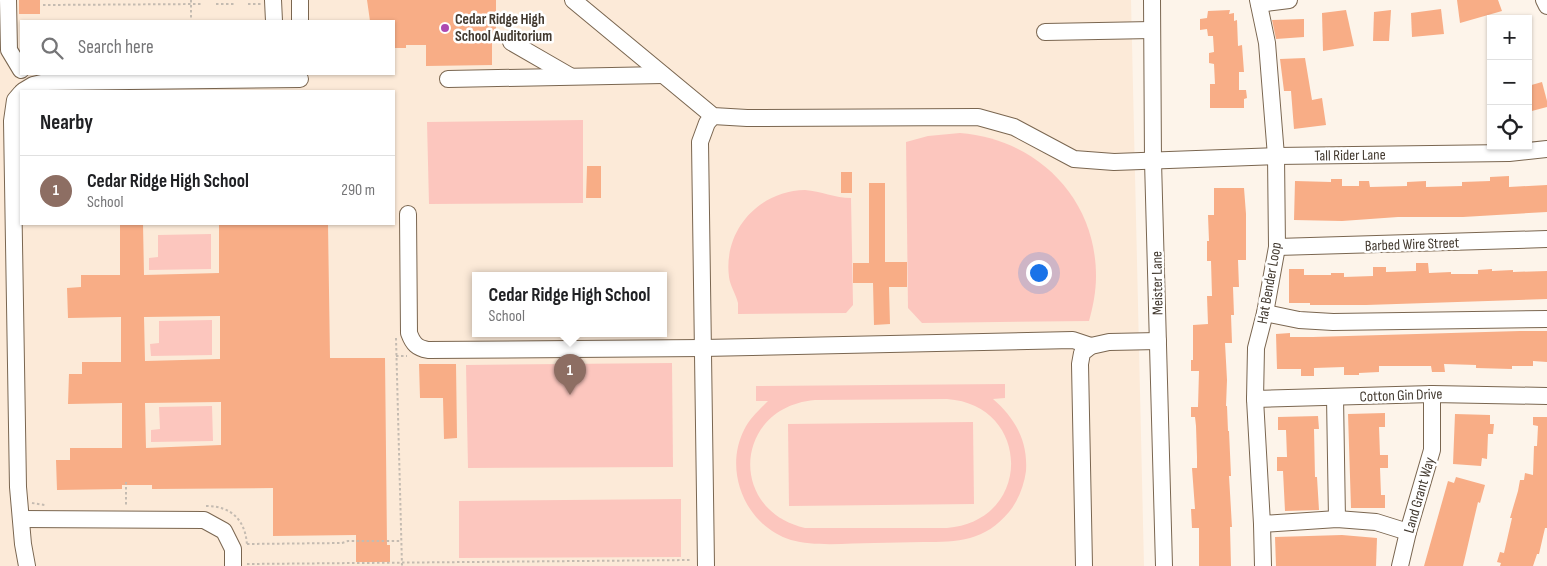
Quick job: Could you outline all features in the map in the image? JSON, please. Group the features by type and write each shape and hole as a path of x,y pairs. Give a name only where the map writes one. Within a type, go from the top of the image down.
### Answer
{"street":[{"path":"8,0 8,50 20,68"},
{"path":"300,0 300,20"},
{"path":"573,0 713,116 707,123 700,142 706,563"},
{"name":"Meister Lane","path":"1152,0 1164,566"},
{"path":"1259,2 1289,0"},
{"path":"1544,0 1547,6"},
{"path":"270,2 274,20"},
{"name":"Hat Bender Loop","path":"1259,2 1267,43 1276,156 1277,247 1265,313 1256,348 1255,399 1263,566"},
{"path":"1045,32 1152,30"},
{"path":"511,42 570,76"},
{"path":"448,78 663,75"},
{"path":"25,86 46,82 274,76 300,81"},
{"path":"20,93 15,100 13,111 17,153 18,487 22,544 27,566"},
{"name":"Tall Rider Lane","path":"713,116 747,118 978,117 1014,127 1074,159 1114,162 1276,156 1509,152 1547,149"},
{"path":"408,214 408,334 412,341 420,348 428,350 703,348 1073,340 1091,346"},
{"name":"Barbed Wire Street","path":"1277,247 1547,239"},
{"path":"1265,313 1298,320 1333,322 1547,319"},
{"path":"1084,566 1080,364 1082,353 1091,346 1109,342 1158,340"},
{"name":"Cotton Gin Drive","path":"1255,399 1432,394 1547,396"},
{"name":"Land Grant Way","path":"1400,566 1432,450 1432,394"},
{"path":"1335,397 1337,520"},
{"path":"21,519 204,520 224,531 240,565"},
{"path":"1262,524 1337,520 1376,522 1408,532"}],"path":[{"path":"191,0 191,20"},
{"path":"248,4 270,2"},
{"path":"43,5 203,4"},
{"path":"216,4 236,4"},
{"path":"396,338 402,565"},
{"path":"396,356 406,356"},
{"path":"126,482 126,507"},
{"path":"231,544 342,544 348,541 401,541"},
{"path":"240,565 706,563"}],"shaded area":[{"path":"0,0 1131,0 1144,566 0,566"},
{"path":"583,120 583,203 429,204 427,122"},
{"path":"960,133 988,138 1014,147 1037,160 1057,178 1073,198 1086,222 1093,248 1096,282 1089,321 922,323 908,308 906,142 928,136"},
{"path":"805,190 851,198 853,305 846,313 738,314 738,303 729,277 729,260 732,244 738,229 748,216 773,197 788,192"},
{"path":"211,234 211,269 149,270 149,258 158,257 158,235"},
{"path":"212,320 212,355 151,356 150,344 159,343 159,321"},
{"path":"672,363 673,467 468,468 466,365"},
{"path":"1005,384 1005,398 993,399 1014,422 1025,450 1026,471 1020,493 1012,508 1000,522 970,538 936,542 832,544 791,540 775,533 762,523 751,510 743,496 738,480 736,463 738,446 744,430 768,401 756,401 756,386","holes":["947,399 975,406 995,421 1007,441 1011,463 1007,486 995,506 975,521 947,528 805,528 780,518 762,501 753,481 750,460 756,439 768,420 788,407 815,400"]},
{"path":"212,406 213,441 151,442 151,430 160,429 159,407"},
{"path":"973,422 974,504 789,506 788,424"},
{"path":"681,499 681,557 459,558 459,501"}],"building":[{"path":"19,0 40,0 40,14 19,14"},
{"name":"Cedar Ridge High School Auditorium","path":"367,0 496,0 496,35 492,35 492,65 426,66 426,45 406,45 406,48 395,48 395,20 370,20"},
{"path":"1457,0 1498,0 1502,11 1460,23"},
{"path":"1441,9 1444,34 1412,37 1411,13"},
{"path":"1230,10 1229,14 1234,13 1234,21 1237,20 1238,46 1242,45 1244,72 1239,72 1239,90 1246,90 1247,98 1244,99 1244,108 1210,108 1210,84 1215,84 1214,64 1209,63 1209,53 1214,52 1213,36 1208,36 1207,29 1200,30 1200,19 1207,18 1208,11"},
{"path":"1346,10 1354,46 1323,51 1322,13"},
{"path":"1391,10 1389,41 1373,41 1374,12"},
{"path":"1304,19 1304,37 1276,39 1272,20"},
{"path":"1305,58 1312,100 1322,98 1326,125 1294,129 1291,91 1284,91 1280,59"},
{"path":"1542,82 1547,107 1532,111 1532,85"},
{"path":"587,166 601,166 601,198 586,198"},
{"path":"841,172 852,172 852,193 841,193"},
{"path":"1509,176 1509,187 1547,185 1547,212 1463,217 1398,217 1342,221 1294,220 1295,181 1331,182 1331,179 1342,179 1342,186 1359,186 1359,181 1369,181 1370,187 1407,186 1407,182 1426,181 1426,187 1462,186 1462,182 1490,181 1490,177"},
{"path":"869,183 885,183 885,262 907,262 907,287 889,287 890,324 874,325 873,283 853,283 853,263 869,263"},
{"path":"1214,188 1244,188 1246,214 1246,260 1238,260 1239,287 1233,287 1232,343 1225,343 1226,406 1231,476 1229,476 1232,527 1230,527 1231,566 1199,566 1199,528 1192,528 1191,509 1195,509 1192,468 1197,468 1197,457 1195,417 1191,417 1191,407 1198,407 1199,371 1191,371 1191,360 1193,360 1193,325 1208,324 1207,296 1212,296 1211,261 1207,261 1207,241 1209,241 1208,215 1214,215"},
{"path":"120,225 143,225 144,275 219,273 219,225 328,225 330,358 385,358 387,545 390,545 390,562 356,562 356,535 273,536 273,488 152,489 152,485 122,485 122,489 57,490 56,460 70,460 70,448 122,448 122,403 68,404 69,374 82,374 82,362 121,362 121,317 68,318 67,288 81,287 81,275 120,275","holes":["220,316 220,359 145,361 144,317","221,402 221,445 146,448 145,403"]},
{"path":"1416,263 1428,263 1429,273 1478,274 1478,270 1492,269 1492,271 1513,270 1513,272 1547,271 1547,299 1366,305 1289,303 1289,269 1304,269 1304,275 1344,273 1344,277 1373,276 1373,267 1386,267 1386,272 1416,271"},
{"path":"1547,331 1547,362 1533,361 1533,366 1512,366 1512,369 1476,368 1476,365 1444,364 1445,372 1432,372 1431,366 1379,366 1379,372 1359,373 1359,375 1344,375 1344,367 1314,368 1314,376 1301,376 1301,369 1277,369 1276,334 1290,333 1290,337 1313,337"},
{"path":"419,364 456,364 457,438 444,439 443,398 420,398"},
{"path":"1385,413 1385,427 1379,427 1380,455 1388,455 1388,468 1380,468 1381,495 1385,495 1385,508 1351,508 1348,414"},
{"path":"1455,414 1490,415 1490,424 1494,424 1493,434 1488,434 1487,459 1482,458 1481,466 1453,464"},
{"path":"1318,416 1319,429 1314,429 1315,477 1317,477 1319,510 1285,511 1283,471 1277,471 1277,457 1287,457 1286,430 1278,430 1278,417"},
{"path":"1533,417 1547,417 1547,528 1545,528 1539,554 1537,554 1533,566 1500,566 1501,563 1497,562 1500,552 1504,553 1512,518 1510,518 1520,480 1524,480 1525,473 1533,475 1534,446 1537,446 1538,426 1533,425"},
{"path":"1456,477 1485,485 1480,503 1478,502 1463,566 1424,566 1448,481 1454,483"},
{"path":"1342,535 1377,538 1376,566 1276,566 1275,537"}],"place":[{"name":"Cedar Ridge High School Auditorium","path":"445,28"},
{"name":"Cedar Ridge High School","path":"570,395"}]}
